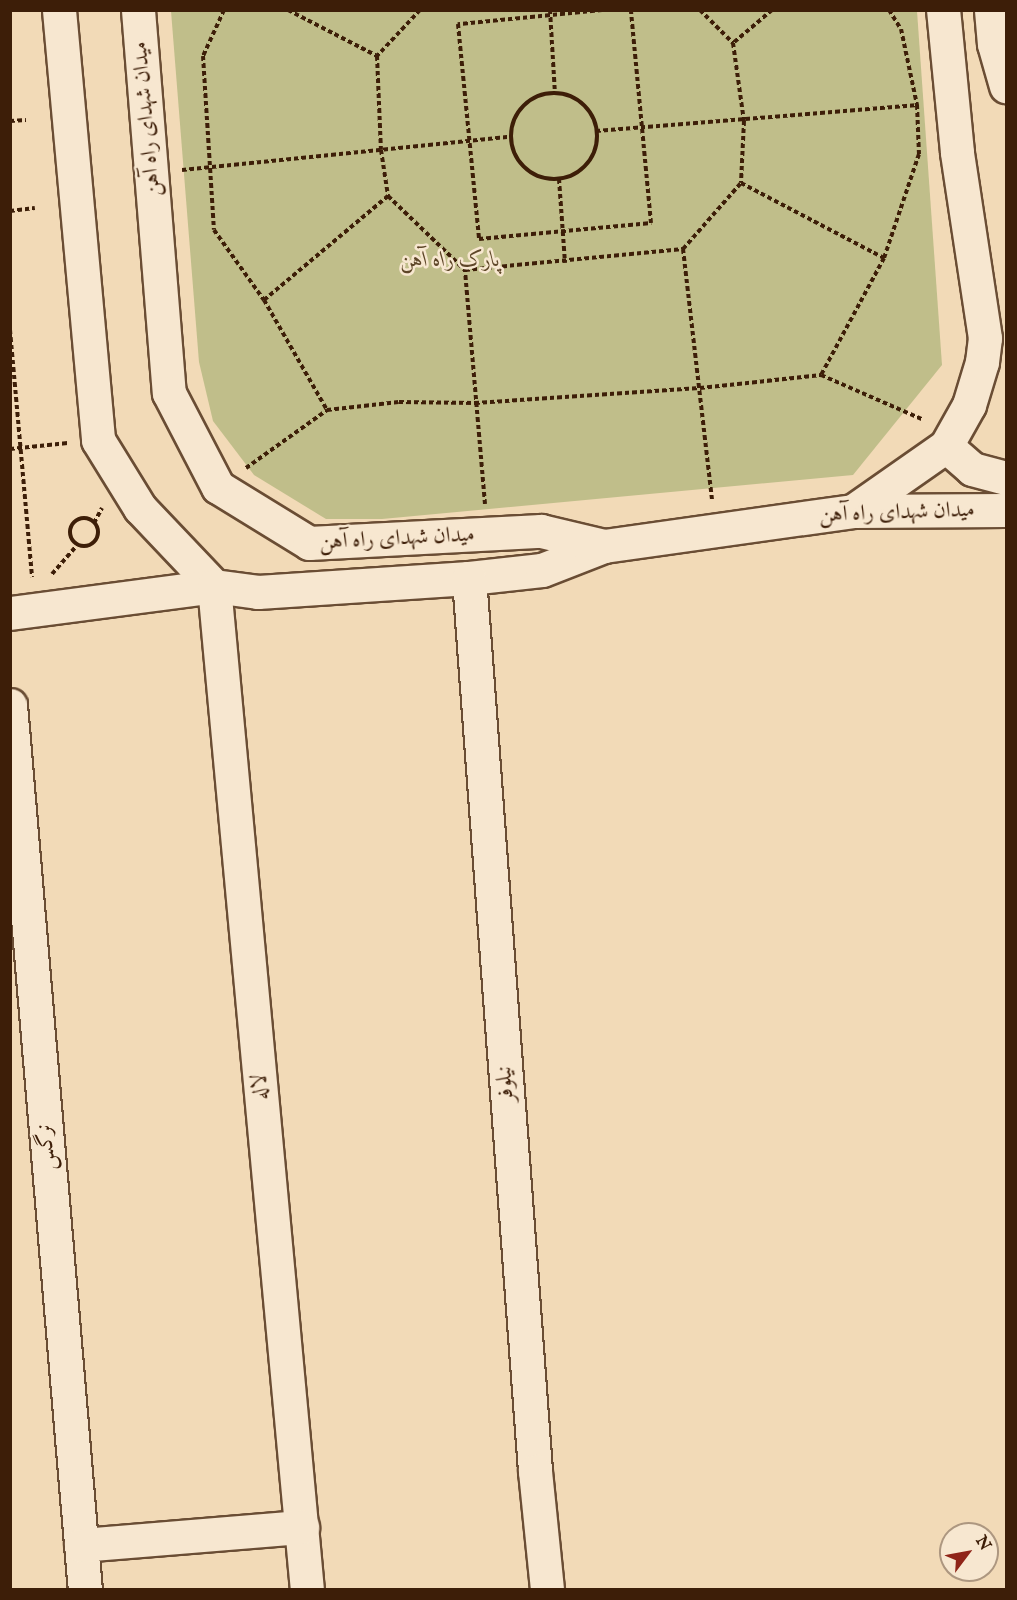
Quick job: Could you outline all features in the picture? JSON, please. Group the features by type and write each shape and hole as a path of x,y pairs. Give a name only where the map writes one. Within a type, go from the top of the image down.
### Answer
{"street":[{"path":"59,10 98,440 140,508 214,586"},
{"name":"میدان شهدای راه آهن","path":"138,10 169,393 218,487 309,543 541,531 604,546 853,511 1006,510"},
{"path":"853,511 950,440 978,382 985,338 951,100 943,10"},
{"path":"991,10 994,44 1006,86"},
{"path":"950,440 972,469 1006,478"},
{"path":"10,613 214,586 258,592 469,578 542,570 604,546"},
{"name":"نیلوفر","path":"469,578 535,1471 547,1590"},
{"name":"لاله","path":"214,586 307,1590"},
{"name":"نرگس","path":"10,705 85,1590"},
{"path":"81,1545 302,1527"}],"path":[{"path":"224,10 202,56 214,230 264,300 327,410"},
{"path":"288,10 377,56"},
{"path":"420,10 377,56 381,150 388,196 465,270 487,534"},
{"path":"602,10 550,13 458,24 479,239 651,223 631,10"},
{"path":"465,270 565,263 683,249 741,183 744,121 733,43 700,10"},
{"path":"733,43 772,10"},
{"path":"820,375 884,258 919,154 917,105 901,29 889,10"},
{"path":"550,13 555,93"},
{"path":"555,93 568,94 586,106 596,131 597,145 587,164 570,177 549,180 529,173 515,158 510,136 514,116 528,100 555,93"},
{"path":"596,131 744,121 951,100"},
{"path":"10,121 26,120"},
{"path":"151,173 510,136"},
{"path":"559,179 565,263"},
{"path":"741,183 884,258"},
{"path":"264,300 388,196"},
{"path":"10,211 35,208"},
{"path":"683,249 716,530"},
{"path":"10,330 33,589"},
{"path":"218,487 327,410 399,402 475,403 700,388 820,375 950,440"},
{"path":"10,449 98,440"},
{"path":"91,519 98,535 86,547 70,539 69,530 73,522 91,519"}],"green space":[{"name":"پارک راه آهن","path":"171,11 917,11 942,365 853,475 382,519 326,519 254,475 213,421 199,362"}]}
